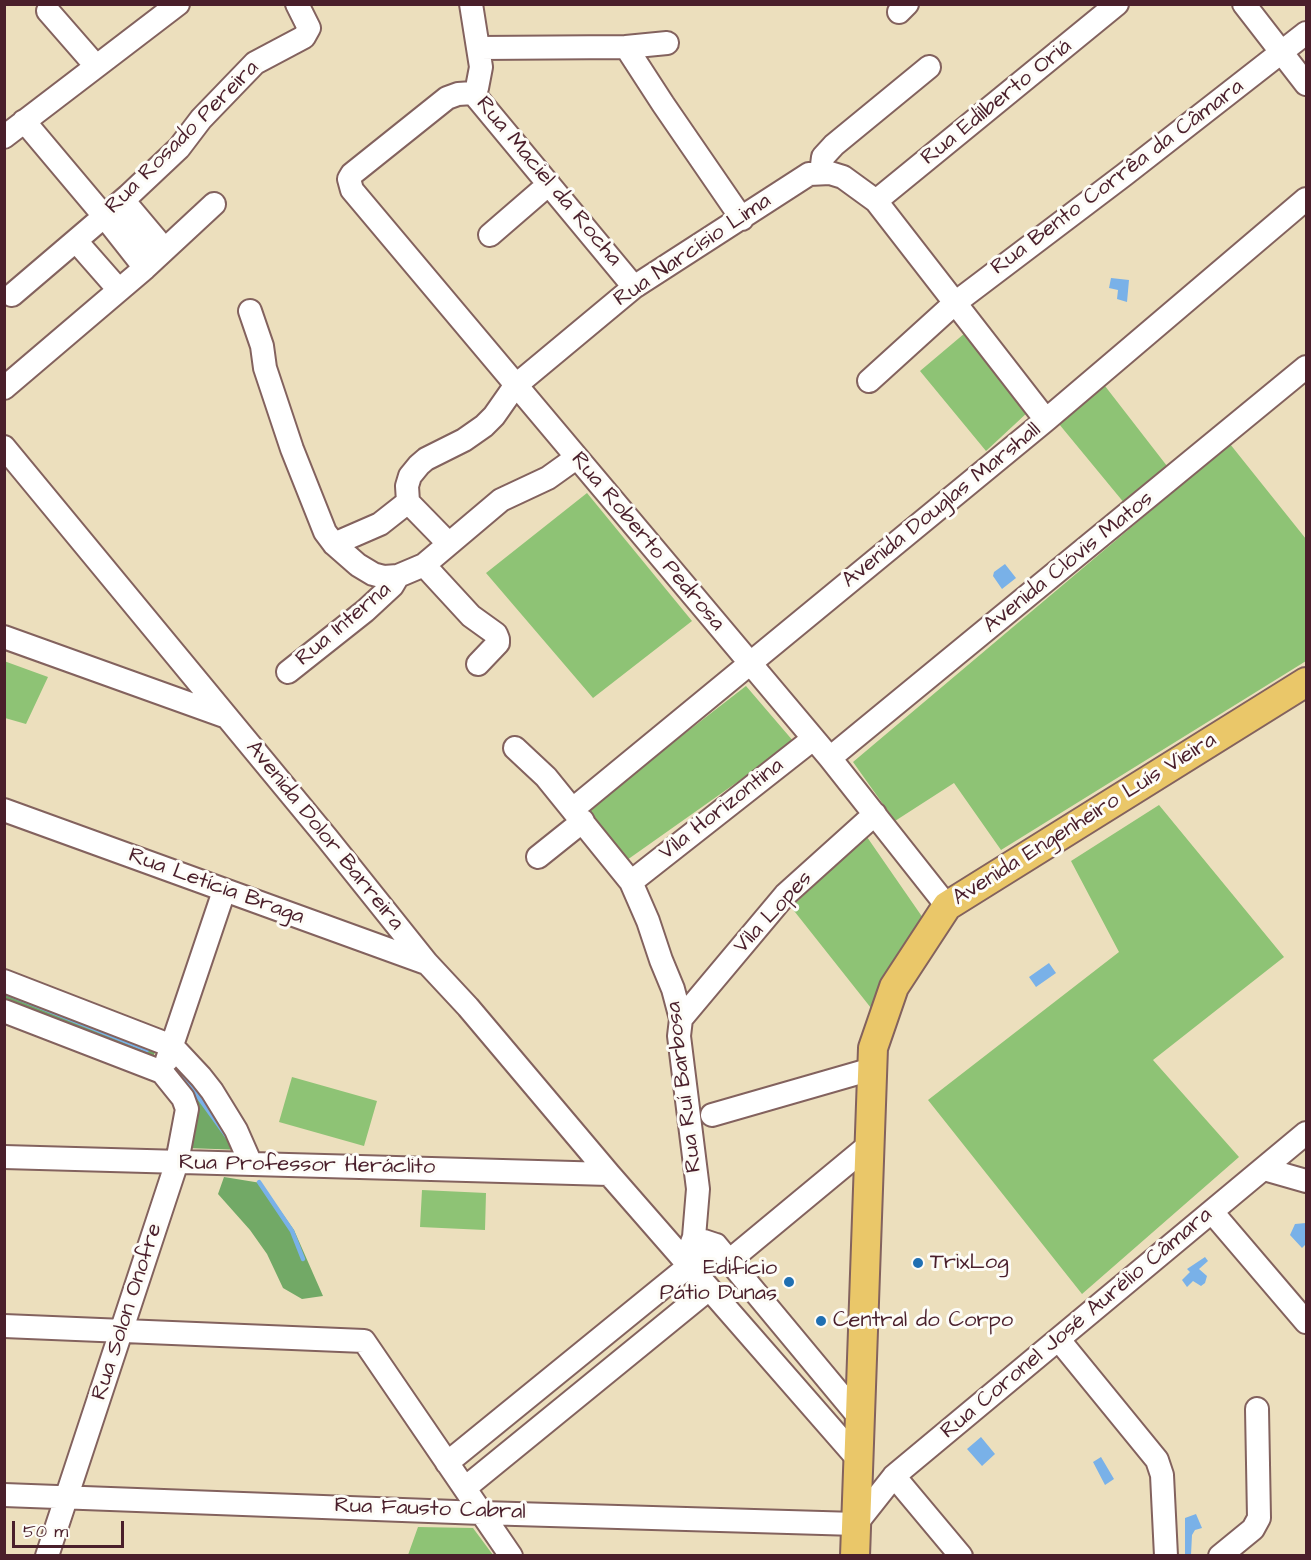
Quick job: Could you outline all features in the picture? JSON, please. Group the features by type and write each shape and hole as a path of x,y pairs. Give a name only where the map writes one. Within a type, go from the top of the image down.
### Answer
{"main road":[{"name":"Avenida Engenheiro Luís Vieira","path":"855,1556 873,1048 894,987 947,906 1306,682"}],"street":[{"path":"4,137 178,4"},
{"name":"Rua Rosado Pereira","path":"12,295 76,241 110,217 128,196 179,148 201,118 255,63 304,37 309,28 297,4"},
{"name":"Rua Maciel da Rocha","path":"471,4 479,48 479,81 472,93 634,287"},
{"name":"Rua Edilberto Oriá","path":"876,201 1117,4"},
{"path":"1244,4 1306,84"},
{"path":"48,11 96,66"},
{"name":"Rua Bento Corrêa da Câmara","path":"869,381 955,303 1306,33"},
{"path":"479,48 627,47 668,43"},
{"path":"627,47 742,219"},
{"path":"928,67 834,145 823,158 821,173 843,177 876,201 1046,420"},
{"name":"Rua Roberto Pedrosa","path":"472,93 458,94 447,99 352,174 350,186 515,386 830,758 947,906"},
{"path":"24,121 110,217 146,268"},
{"name":"Rua Narcísio Lima","path":"408,502 406,486 410,476 419,465 484,426 515,386 634,287 809,174 821,173"},
{"path":"490,236 549,184"},
{"path":"128,196 170,246"},
{"name":"Avenida Douglas Marshall","path":"538,857 578,815 751,663 1046,420 1306,199"},
{"path":"4,388 146,268 214,204"},
{"path":"76,241 119,290"},
{"path":"250,311 262,346 265,368 292,449 329,538 358,565 373,574 398,576 424,565 501,500 548,478 576,458"},
{"name":"Avenida Clóvis Matos","path":"830,758 1306,367"},
{"name":"Avenida Dolor Barreira","path":"4,447 327,838 427,963 468,1007 609,1174 858,1459"},
{"path":"329,538 380,524 408,502 449,544"},
{"path":"424,565 471,616 496,634 498,643 478,664"},
{"name":"Rua Interna","path":"288,672 365,611 395,583 398,576"},
{"path":"4,637 225,717"},
{"name":"Vila Horizontina","path":"631,882 813,739"},
{"name":"Rua Ruí Barbosa","path":"515,748 540,771 631,882 673,989 681,1019 679,1036 698,1189 694,1237 687,1263"},
{"name":"Rua Letícia Braga","path":"4,810 427,963"},
{"name":"Vila Lopes","path":"681,1019 785,895 874,814"},
{"path":"4,1011 162,1072 224,891"},
{"path":"4,981 172,1046 212,1091 236,1130 250,1164"},
{"path":"712,1115 872,1069"},
{"name":"Rua Solon Onofre","path":"47,1556 177,1162 187,1109 183,1098 162,1072"},
{"name":"Rua Coronel José Aurélio Câmara","path":"856,1524 894,1476 1306,1133"},
{"path":"447,1463 687,1263 723,1253 869,1145"},
{"name":"Rua Professor Heráclito","path":"4,1157 609,1174"},
{"path":"1264,1169 1306,1181"},
{"path":"1212,1212 1306,1322"},
{"name":"Avenida Dolor Barreira","path":"649,1220 694,1237 723,1253"},
{"path":"723,1253 859,1417"},
{"path":"465,1488 709,1289"},
{"path":"4,1326 366,1342 511,1556"},
{"path":"1059,1340 1157,1460 1162,1475 1166,1556"},
{"path":"1220,1556 1253,1529 1259,1518 1257,1409"},
{"path":"894,1476 961,1556"},
{"name":"Rua Fausto Cabral","path":"4,1495 856,1524"}],"green space":[{"path":"965,333 1028,412 986,451 920,371"},
{"path":"1105,386 1167,466 1125,504 1059,424"},
{"path":"1230,444 1306,539 1306,661 1001,850 954,783 895,821 853,762"},
{"path":"587,493 692,621 593,698 486,573"},
{"path":"4,661 48,677 26,724 5,718"},
{"path":"746,686 794,742 627,860 586,810"},
{"path":"1159,805 1284,957 1153,1060 1239,1157 1082,1294 928,1100 1119,952 1071,861"},
{"path":"867,837 923,918 871,1008 791,907"},
{"path":"4,990 156,1049 152,1061 5,1004"},
{"path":"180,1059 244,1150 186,1148 188,1099 168,1081"},
{"path":"292,1077 377,1101 364,1146 279,1122"},
{"path":"224,1177 261,1183 294,1230 323,1296 302,1299 283,1288 267,1254 250,1230 218,1194"},
{"path":"422,1190 486,1193 485,1230 420,1227"},
{"path":"418,1527 473,1528 493,1555 408,1555"}],"water":[{"path":"1111,278 1129,280 1127,302 1117,299 1118,290 1109,288"},
{"path":"1005,564 1016,578 1002,589 993,576 994,572"},
{"path":"1049,963 1056,973 1036,987 1029,977"},
{"path":"1306,1223 1306,1244 1302,1248 1290,1235 1295,1224"},
{"path":"1205,1257 1208,1261 1199,1269 1207,1276 1205,1283 1201,1286 1193,1281 1187,1287 1182,1280 1190,1272 1187,1269"},
{"path":"981,1437 995,1454 982,1466 967,1449"},
{"path":"1101,1457 1114,1479 1105,1485 1093,1462"},
{"path":"1196,1514 1202,1528 1195,1530 1192,1535 1191,1555 1185,1555 1185,1518"}],"waterway":[{"path":"5,993 147,1050"},
{"path":"184,1077 228,1138"},
{"path":"259,1182 292,1231 303,1259"}],"place":[{"name":"TrixLog","path":"918,1263"},
{"name":"Edifício Pátio Dunas","path":"789,1282"},
{"name":"Central do Corpo","path":"821,1321"}]}
